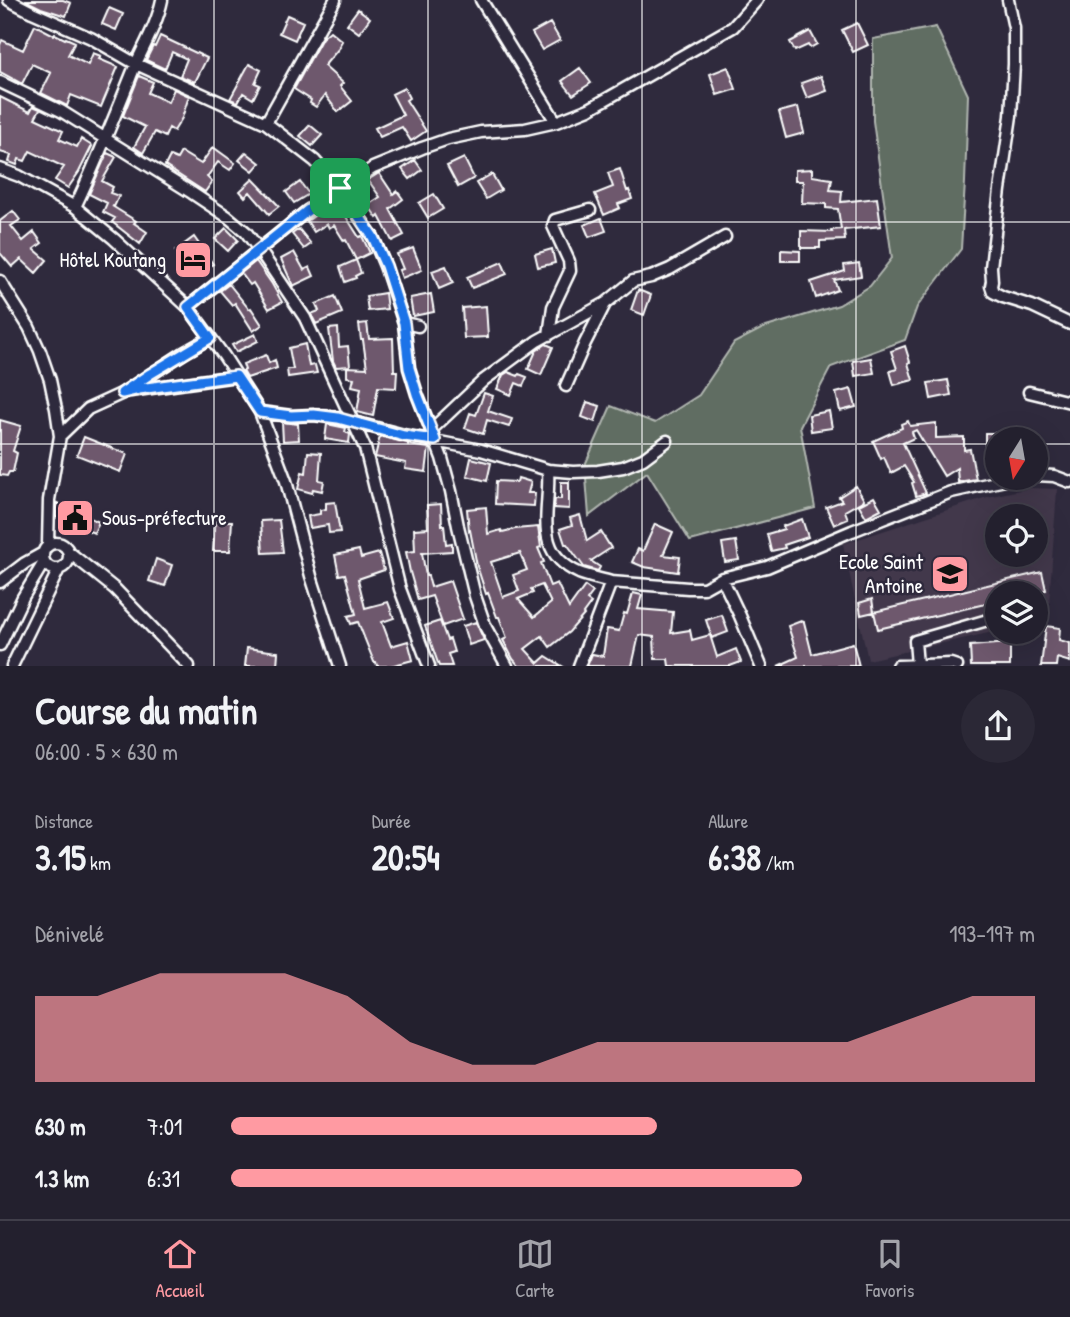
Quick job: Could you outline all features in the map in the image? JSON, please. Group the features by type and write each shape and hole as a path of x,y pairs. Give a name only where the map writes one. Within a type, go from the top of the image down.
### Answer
{"street":[{"path":"9,0 91,38 136,64 265,122 315,161 340,188 373,237 386,266 404,323 409,368 451,491 475,596 486,628 507,666"},
{"path":"75,207 152,32 162,0"},
{"path":"265,122 335,0"},
{"path":"481,0 556,122"},
{"path":"188,307 307,211 373,168 448,139 481,132 524,130 556,122 589,109 733,27 757,0"},
{"path":"1008,0 1014,28 1011,116 990,286 993,292 1003,297 1032,306 1070,324"},
{"path":"0,82 61,111 192,193 246,232 260,251 305,318 365,448 400,589 429,666"},
{"path":"0,169 19,176 75,207 114,239 188,307 236,376 260,412 286,481 311,576 340,666"},
{"path":"549,335 553,307 569,271 569,261 553,226 555,220 590,210"},
{"path":"433,435 484,380 537,341 606,303 633,281 670,269 725,237"},
{"path":"0,281 29,327 40,351 50,380 60,436 49,500 45,553 50,568 63,568 69,561 70,553"},
{"path":"566,386 606,303"},
{"path":"404,323 418,326"},
{"path":"60,436 88,409 122,393 210,338"},
{"path":"122,393 236,376"},
{"path":"1029,392 1070,402"},
{"path":"260,412 291,416 314,415 404,436 433,435 548,470 573,472 622,467 643,459 667,441"},
{"path":"548,470 546,530 550,548 562,562 578,572 611,582 688,588 704,588 722,578 767,567 951,492 985,484"},
{"path":"1048,476 1070,482"},
{"path":"0,645 45,553 52,543 61,543 115,589 189,666"},
{"path":"0,582 25,563 45,553"},
{"path":"12,666 59,569"},
{"path":"722,578 761,666"},
{"path":"579,666 611,582"},
{"path":"917,665 915,641 985,621"},
{"path":"897,666 957,666"}],"shaded area":[{"name":"Ecole Saint Antoine","path":"1057,489 1048,619 1048,581 985,581 985,634 868,660 843,544 987,497 1020,490"}],"green space":[{"path":"936,27 968,95 961,249 917,307 905,340 831,367 800,426 815,508 690,541 647,472 589,516 585,465 611,406 655,423 699,395 734,343 763,328 839,305 870,286 892,258 873,121 873,39"}],"building":[{"path":"25,0 63,0 71,3 66,16"},
{"path":"109,8 123,14 116,30 102,24"},
{"path":"358,9 370,18 359,33 347,24"},
{"path":"287,15 303,22 295,40 279,33"},
{"path":"550,23 560,40 542,50 532,33"},
{"path":"857,23 868,45 853,52 842,30"},
{"path":"35,25 75,42 68,55 88,65 93,53 101,56 99,59 118,67 101,107 71,95 67,106 41,93 51,73 32,64 22,84 0,72 2,40 23,50"},
{"path":"330,31 342,41 324,66 343,83 340,86 352,101 338,112 325,95 316,107 310,103 311,100 294,89 322,38"},
{"path":"810,31 817,44 795,51 790,42"},
{"path":"160,36 207,58 195,82 180,76 187,59 172,52 165,69 146,60"},
{"path":"249,64 261,70 255,83 260,85 253,99 243,93 238,102 230,99"},
{"path":"728,67 736,89 717,95 710,74"},
{"path":"580,68 591,83 573,95 562,81"},
{"path":"139,76 153,82 148,93 168,102 174,89 189,96 182,118 174,131 169,128 165,137 155,132 143,153 134,147 145,127 123,116"},
{"path":"821,76 827,91 807,98 801,83"},
{"path":"404,88 409,98 406,100 426,131 411,141 402,127 380,137 375,128 403,115 392,94"},
{"path":"0,97 30,112 33,106 40,109 35,118 63,131 59,139 77,147 81,139 92,146 68,188 55,180 64,167 30,151 25,161 19,159 17,165 9,162 11,155 0,152"},
{"path":"798,107 804,133 786,138 779,112"},
{"path":"310,125 322,135 312,146 300,136"},
{"path":"213,147 235,163 230,170 218,162 207,177 212,182 205,192 165,166 170,156 177,159 181,152 201,164"},
{"path":"246,152 260,163 253,171 239,160"},
{"path":"107,153 116,157 102,181 113,187 110,193 119,196 114,207 112,206 136,221 134,223 147,232 140,244 112,222 115,218 103,212 107,203 89,194"},
{"path":"464,158 474,178 458,187 447,166"},
{"path":"415,160 422,170 410,179 402,169"},
{"path":"620,169 632,199 618,204 620,208 604,215 595,194 613,187 608,173"},
{"path":"812,169 812,176 832,179 830,190 842,191 841,202 877,198 881,226 844,230 845,240 820,241 820,248 801,248 801,231 832,232 831,230 841,229 838,209 826,208 826,204 802,203 803,181 795,181 795,170"},
{"path":"379,173 393,194 397,191 403,199 390,209 404,235 392,241 379,216 377,218 368,205 380,197 368,180"},
{"path":"492,174 501,190 486,199 476,183"},
{"path":"253,179 279,206 269,214 250,192 245,197 240,191"},
{"path":"300,182 309,194 294,203 286,192"},
{"path":"434,194 443,209 428,218 419,203"},
{"path":"336,201 359,237 362,236 370,253 356,260 346,240 344,241 334,225 329,228 327,224 314,232 307,221"},
{"path":"13,211 20,220 11,226 23,241 34,232 42,243 34,249 47,260 36,273 21,259 12,267 0,253 0,221"},
{"path":"601,218 606,231 589,237 584,225"},
{"path":"226,228 238,240 228,251 215,239"},
{"path":"299,229 311,244 304,249 292,234"},
{"path":"194,237 213,264 196,278 175,251"},
{"path":"413,248 422,270 402,278 399,270 403,269 397,254"},
{"path":"552,249 555,263 538,267 535,254"},
{"path":"781,250 800,251 800,261 781,261"},
{"path":"294,252 304,270 310,267 314,276 293,286 281,259"},
{"path":"356,260 361,273 345,282 340,267"},
{"path":"256,261 282,302 269,309 253,283 250,285 241,273"},
{"path":"502,262 507,274 472,288 467,277"},
{"path":"859,263 861,276 834,280 838,290 816,298 811,282 845,271 844,265"},
{"path":"446,266 453,283 439,289 432,271"},
{"path":"229,284 262,325 253,331 235,303 232,305 220,291"},
{"path":"638,290 651,295 644,315 631,310"},
{"path":"385,293 387,309 368,311 366,296"},
{"path":"431,294 434,312 413,316 410,298"},
{"path":"335,296 342,313 316,324 311,314 319,311 316,304"},
{"path":"486,306 488,337 464,338 462,308"},
{"path":"367,323 369,339 393,338 394,371 397,371 396,388 378,387 373,416 357,412 361,388 352,386 354,378 347,377 347,367 367,368 359,324"},
{"path":"338,328 339,347 348,346 350,366 336,367 333,361 329,329"},
{"path":"255,334 258,341 236,352 232,345"},
{"path":"305,344 309,366 315,365 317,373 288,377 287,369 293,369 289,348"},
{"path":"546,344 553,347 541,375 528,369 536,351"},
{"path":"905,346 913,380 894,385 890,371 897,369 891,351"},
{"path":"266,355 269,363 275,360 277,368 247,378 243,364"},
{"path":"871,358 874,373 855,376 853,361"},
{"path":"508,372 527,377 523,386 516,383 511,395 497,389 503,375"},
{"path":"948,380 951,395 931,399 928,383"},
{"path":"851,389 856,407 840,411 836,393"},
{"path":"484,393 493,396 488,411 512,419 509,427 487,420 483,434 465,428 470,413 476,415"},
{"path":"587,402 600,406 595,422 582,417"},
{"path":"829,411 832,428 811,431 809,415"},
{"path":"0,420 21,426 13,451 17,453 13,472 9,472 7,476 0,475"},
{"path":"908,421 910,426 936,423 936,438 964,437 964,450 970,449 976,479 958,482 957,468 944,476 916,430 912,432 914,438 903,443 926,493 916,496 912,483 914,482 904,466 891,473 873,441 902,428 901,424"},
{"path":"282,422 298,424 299,440 283,441"},
{"path":"327,424 346,428 345,432 350,434 349,443 325,439"},
{"path":"380,436 429,448 426,472 405,469 406,463 375,457"},
{"path":"84,437 127,454 120,472 77,455"},
{"path":"308,452 321,453 319,480 324,481 322,491 313,489 312,493 298,489 302,472 306,473"},
{"path":"471,458 491,463 487,481 467,476"},
{"path":"518,478 531,482 528,493 535,493 534,506 495,504 496,481 517,482"},
{"path":"561,482 569,482 569,509 554,508 555,499 561,499"},
{"path":"856,486 864,500 845,511 848,519 834,525 826,507 842,501 839,497"},
{"path":"874,497 881,509 866,517 859,505"},
{"path":"335,502 340,532 329,533 328,525 310,528 308,516 320,514 320,510 326,509 326,503"},
{"name":"Sous-préfecture","path":"57,503 99,522 94,533 56,517"},
{"path":"441,504 446,544 452,543 452,551 422,553 426,576 431,587 450,581 463,619 443,626 432,596 418,600 406,552 415,551 414,529 428,528 427,505"},
{"path":"486,507 488,534 501,530 538,527 541,547 538,548 544,562 541,563 550,586 557,583 569,608 585,586 593,592 587,600 591,603 584,615 569,632 550,647 542,636 525,649 538,663 546,656 562,666 519,666 513,659 503,640 507,638 488,593 486,594 477,566 467,509","holes":["520,553 527,570 513,575 519,591 503,597 491,562","542,585 551,603 534,617 518,599 533,593 531,589"]},
{"path":"580,515 587,541 601,532 611,548 591,561 600,567 598,571 584,567 565,544 560,529 572,525 570,518"},
{"path":"802,519 808,537 784,545 785,548 771,551 767,534 784,529 783,526"},
{"path":"279,520 283,552 263,553 261,521"},
{"path":"215,521 232,521 230,551 213,551"},
{"path":"655,524 673,532 663,555 680,557 678,572 644,567 632,562 638,549 643,551"},
{"path":"736,541 739,560 725,562 722,543"},
{"path":"359,550 361,558 379,553 384,570 358,579 365,608 388,602 394,618 382,622 391,646 408,641 413,660 390,666 377,666 358,622 351,624 348,616 356,614 345,574 339,575 335,555"},
{"path":"156,559 172,565 165,586 149,581"},
{"path":"1042,572 1044,581 1004,581"},
{"path":"985,586 985,604 878,629 874,612"},
{"path":"633,593 642,595 638,609 673,612 671,633 690,630 692,640 710,635 717,657 736,649 741,662 730,666 669,666 668,659 655,659 654,637 639,635 632,666 587,666 592,654 603,656 607,629 619,631"},
{"path":"872,599 874,612 861,615 859,603"},
{"path":"722,615 728,632 712,638 706,620"},
{"path":"440,621 454,652 448,654 452,666 439,666 425,626"},
{"path":"476,622 484,640 469,645 463,626"},
{"path":"804,622 812,654 853,643 859,666 778,666 798,657 788,626"},
{"path":"1048,626 1060,628 1059,640 1070,643 1070,662 1057,658 1056,666 1041,666 1044,644 1048,644"},
{"path":"1010,644 1010,666 971,666 970,646"},
{"path":"247,648 278,652 277,666 245,666"}],"place":[{"name":"Hôtel Koutang","path":"193,260"},
{"name":"Sous-préfecture","path":"75,518"},
{"name":"Ecole Saint Antoine","path":"950,574"}],"route":[{"path":"340,188 373,237 386,266 404,323 409,368 435,440 404,436 338,418 260,412 236,376 122,393 210,338 188,307 307,211 340,188"}]}
